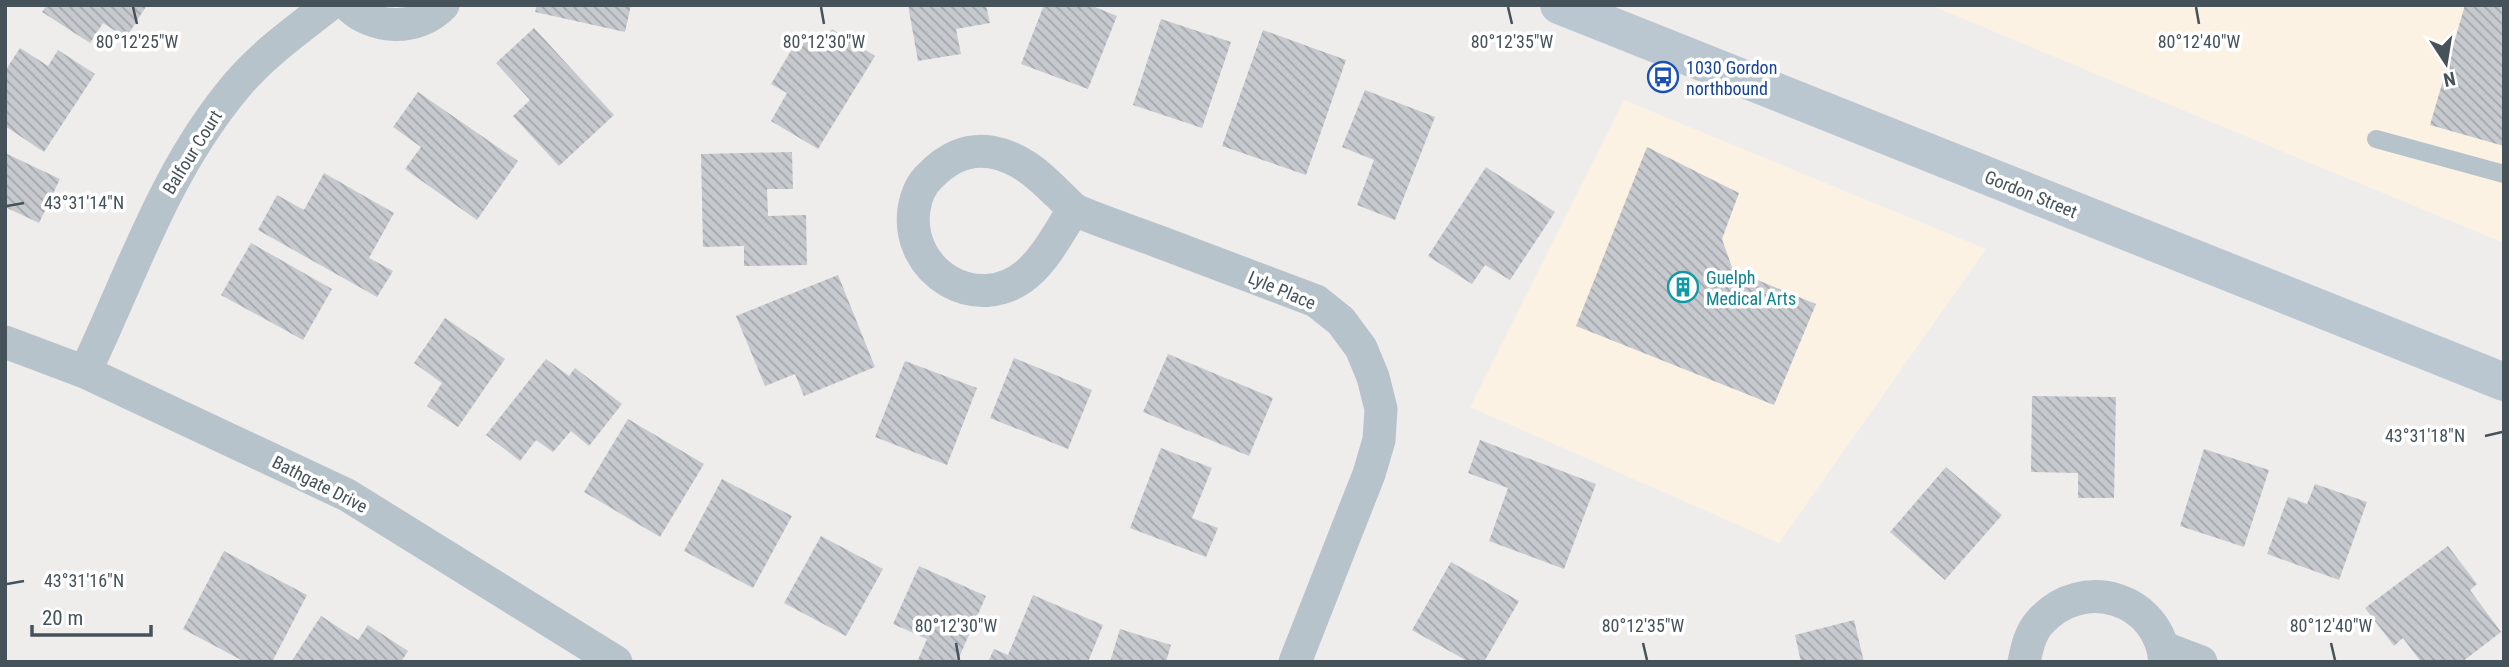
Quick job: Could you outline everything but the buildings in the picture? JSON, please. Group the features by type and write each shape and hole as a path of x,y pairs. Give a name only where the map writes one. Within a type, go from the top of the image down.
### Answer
{"main road":[{"name":"Gordon Street","path":"1574,8 2504,382"}],"street":[{"name":"Balfour Court","path":"85,372 151,222 217,110 260,60 329,5"},
{"path":"348,5 355,13 376,23 398,26 420,20 443,5"},
{"name":"Lyle Place","path":"1074,209 1042,257 1027,274 1008,285 986,290 964,288 944,278 927,264 916,244 912,222 915,200 926,179 944,163 965,153 989,152 1012,158 1032,170 1074,209 1316,301 1341,321 1361,348 1374,377 1381,409 1379,440 1369,474 1295,662"},
{"name":"Bathgate Drive","path":"5,342 85,372 347,495 616,662"},
{"path":"2024,662 2028,643 2039,623 2055,608 2075,598 2098,596 2120,600 2139,611 2155,628 2165,655 2202,662"}],"lane":[{"path":"2376,139 2504,174"}],"shaded area":[{"path":"1930,5 2504,5 2504,243 2303,160"},
{"path":"1624,100 1986,249 1779,543 1470,407"}],"place":[{"name":"1030 Gordon northbound","path":"1663,77"},
{"name":"Guelph Medical Arts","path":"1683,287"}]}
